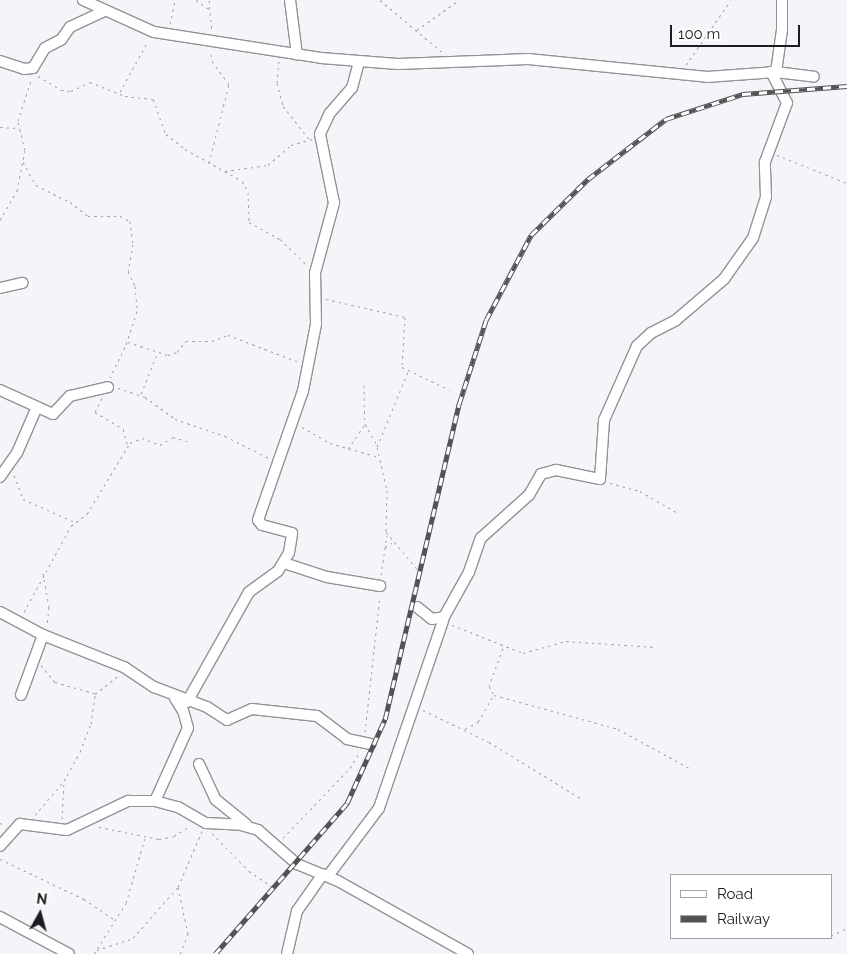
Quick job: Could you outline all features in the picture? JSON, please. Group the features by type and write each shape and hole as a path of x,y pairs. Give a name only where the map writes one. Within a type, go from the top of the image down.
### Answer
{"street":[{"path":"82,0 104,12 154,32 297,55 398,64 528,59 707,77 773,72 814,77"},
{"path":"290,0 297,55"},
{"path":"417,607 432,619 444,617 469,572 482,538 529,495 541,474 556,470 600,479 604,420 626,365 645,337 676,320 740,261 758,225 766,197 764,169 788,104 773,72 782,30 782,0"},
{"path":"0,61 24,69 33,68 45,48 61,40 70,27 104,12"},
{"path":"188,702 249,592 284,563 292,533 258,521 303,391 306,365 316,324 318,297 315,273 334,204 320,134 330,113 352,88 359,61"},
{"path":"0,288 22,283"},
{"path":"0,390 36,409 53,414 70,396 108,386"},
{"path":"0,478 36,409"},
{"path":"284,563 327,577 380,586"},
{"path":"0,612 43,635 124,667 174,697 205,706 230,721 252,709 317,716 347,739 367,743"},
{"path":"287,954 297,911 379,808 394,756 417,707 443,621"},
{"path":"21,695 43,635"},
{"path":"155,801 188,728 184,711 174,697"},
{"path":"198,764 215,798 249,827 273,842 297,864 326,875 468,954"},
{"path":"0,846 17,826 28,824 60,830 86,822 128,802 155,801 178,807 199,820 249,827"},
{"path":"0,917 69,954"}],"path":[{"path":"166,34 175,0"},
{"path":"196,0 209,9"},
{"path":"209,0 212,40 210,58 230,84 209,163"},
{"path":"380,0 444,54"},
{"path":"417,31 459,0"},
{"path":"678,74 705,43 731,0"},
{"path":"119,93 154,32"},
{"path":"280,52 277,83 283,106 310,139"},
{"path":"0,220 16,195 23,162 24,144 18,128 34,72 61,90 71,91 90,82 119,93 153,99 166,134 246,186 249,222 280,238 315,273"},
{"path":"0,127 18,128"},
{"path":"225,171 268,165 291,145 320,134"},
{"path":"771,147 778,156 847,183"},
{"path":"23,162 36,185 70,202 88,216 120,216 130,221 133,244 128,270 135,286 137,311 127,342 113,366 108,386 95,412 123,429 128,446"},
{"path":"318,297 405,317 408,324 401,365 408,372 450,390"},
{"path":"127,342 158,354 174,354 186,342 212,342 228,335 306,365"},
{"path":"141,395 158,354"},
{"path":"377,444 408,372"},
{"path":"273,842 288,834 350,768 367,743 380,586 387,535 387,490 377,444 365,424 364,385"},
{"path":"108,386 141,395 175,419 225,436 250,451 278,460"},
{"path":"292,422 348,449 379,458"},
{"path":"348,449 365,424"},
{"path":"19,622 43,572 76,523 100,496 128,446 137,439 160,445 173,437 188,441"},
{"path":"7,467 23,500 76,523"},
{"path":"600,479 640,491 676,512"},
{"path":"387,535 392,543 417,569"},
{"path":"384,547 392,543"},
{"path":"43,572 49,607 43,635"},
{"path":"443,621 503,648 533,653 566,641 656,647"},
{"path":"503,648 489,686 494,695 624,732 691,769"},
{"path":"33,661 48,670 55,682 95,694"},
{"path":"28,824 64,782 86,738 95,694 116,680 124,667"},
{"path":"463,730 478,722 494,695"},
{"path":"417,707 463,730 582,799"},
{"path":"60,830 64,782"},
{"path":"86,822 145,838 174,836 199,820"},
{"path":"180,954 188,934 178,887 184,864 204,827 250,871 274,888"},
{"path":"94,954 114,919 126,903 145,838"},
{"path":"0,859 84,899 114,919"},
{"path":"96,950 133,938 178,887"},
{"path":"832,936 847,928"}],"railway":[{"path":"215,954 347,803 385,719 459,404 486,320 531,235 588,179 666,119 743,94 847,86"}]}
